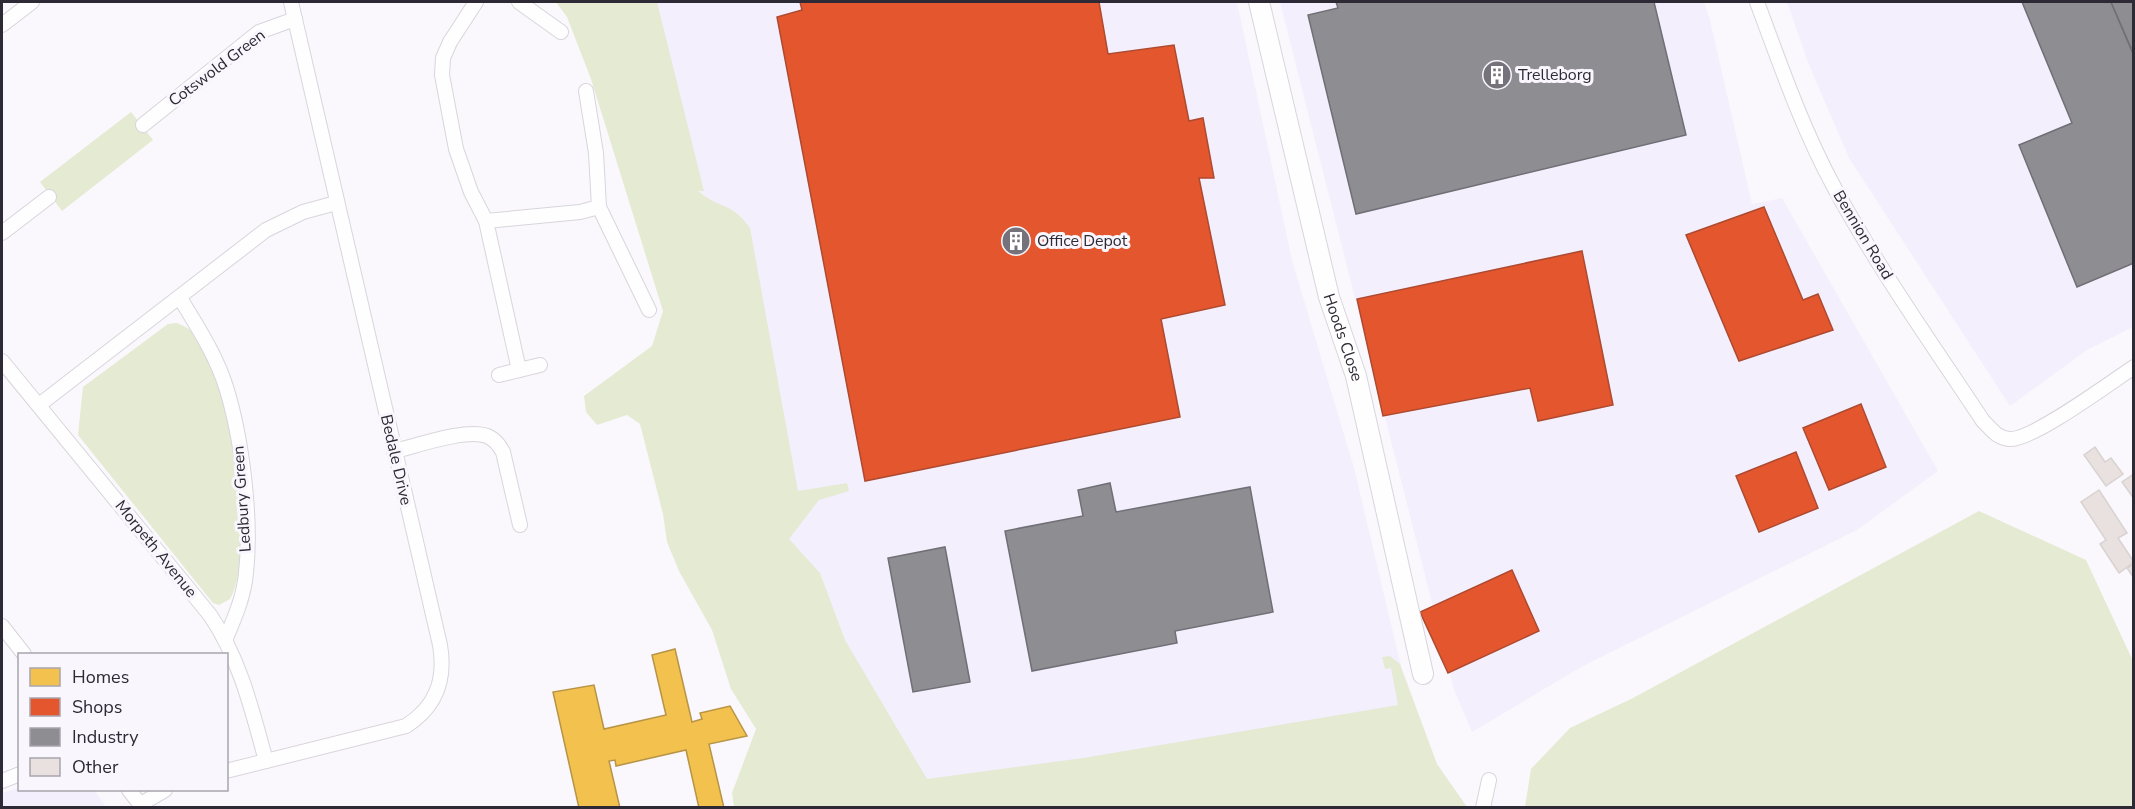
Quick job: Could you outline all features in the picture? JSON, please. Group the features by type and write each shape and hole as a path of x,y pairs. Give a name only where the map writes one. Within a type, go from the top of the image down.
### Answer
{"street":[{"path":"2,25 32,2"},
{"name":"Bedale Drive","path":"228,770 406,726 423,713 438,692 443,664 291,2"},
{"path":"476,2 450,42 443,58 441,75 456,149 471,192 486,221 519,370"},
{"path":"519,2 561,32"},
{"name":"Hoods Close","path":"1259,2 1329,297 1356,376 1424,674"},
{"name":"Bennion Road","path":"1757,2 1810,138 1855,223 1983,421 1996,435 2011,440 2050,423 2133,367"},
{"name":"Cotswold Green","path":"143,125 259,32 295,19"},
{"path":"586,91 596,153 599,207 649,310"},
{"path":"2,233 49,197"},
{"path":"39,405 266,230 303,212 336,203"},
{"path":"486,221 580,212 599,207"},
{"name":"Ledbury Green","path":"180,298 205,339 226,386 242,464 246,573 238,611 226,638"},
{"name":"Morpeth Avenue","path":"2,361 210,615 226,638 249,698 266,761"},
{"path":"499,375 540,365"},
{"path":"394,451 469,434 489,436 498,442 503,452 520,525"},
{"path":"2,626 23,653"},
{"path":"2,782 18,775"},
{"path":"1483,807 1489,780"},
{"path":"131,791 142,806 162,791"}],"shaded area":[{"path":"617,2 1237,2 1292,260 1354,468 1410,704 872,803"},
{"path":"1280,2 1704,2 1752,204 1782,198 1938,471 1857,530 1583,666 1472,732 1454,690"},
{"path":"1787,2 2133,2 2133,327 2087,350 2010,406 1849,158 1809,65"},
{"path":"18,788 18,791 95,791 106,807 2,807 2,793"}],"green space":[{"path":"556,2 657,2 704,191 698,191 737,214 750,228 798,491 847,483 849,491 819,500 789,539 820,573 845,640 927,779 1083,758 1398,705 1391,668 1385,669 1382,657 1390,656 1400,664 1437,764 1467,807 734,807 732,793 756,729 731,689 712,630 679,571 667,542 663,514 640,424 627,415 597,425 586,412 584,396 652,346 663,311 591,79 567,17"},
{"path":"131,112 153,140 62,211 40,182"},
{"path":"177,323 196,336 208,358 229,426 236,466 241,544 238,575 230,599 219,605 213,603 78,435 83,387 168,324"},
{"path":"1979,511 2086,560 2133,661 2133,807 1525,807 1531,769 1570,728 1633,698"}],"building: Homes":[{"path":"675,649 692,722 702,719 700,713 730,706 747,736 709,744 724,808 699,808 686,750 616,766 615,760 609,761 620,808 579,808 553,692 594,685 604,729 666,715 652,655"}],"building: Shops":[{"name":"Office Depot","path":"800,2 1099,2 1108,54 1174,45 1189,121 1203,118 1214,178 1199,178 1225,305 1161,319 1180,417 865,481 777,17 802,10"},
{"path":"1764,207 1803,300 1818,294 1833,330 1739,361 1686,235"},
{"path":"1582,251 1613,405 1538,421 1530,388 1383,416 1357,299"},
{"path":"1861,404 1886,467 1829,490 1803,428"},
{"path":"1796,452 1818,508 1759,532 1736,476"},
{"path":"1512,570 1539,631 1448,673 1420,612"}],"building: Industry":[{"name":"Trelleborg","path":"1336,2 1654,2 1686,135 1356,214 1308,15 1338,8"},
{"path":"2022,2 2111,2 2134,56 2134,263 2077,287 2019,145 2072,123"},
{"path":"2111,2 2134,2 2134,47 2131,48"},
{"path":"1110,483 1116,512 1250,487 1273,612 1175,631 1177,643 1032,671 1005,531 1083,516 1078,490"},
{"path":"945,547 970,682 913,692 888,558"}],"building: Other":[{"path":"2095,447 2105,462 2111,458 2123,474 2106,486 2084,455"},
{"path":"2134,474 2134,499 2122,482"},
{"path":"2099,490 2127,533 2118,538 2134,562 2119,573 2100,544 2106,540 2081,502"},
{"path":"2134,564 2134,578 2127,568"}],"place":[{"name":"Trelleborg","path":"1497,75"},
{"name":"Office Depot","path":"1016,241"}]}
